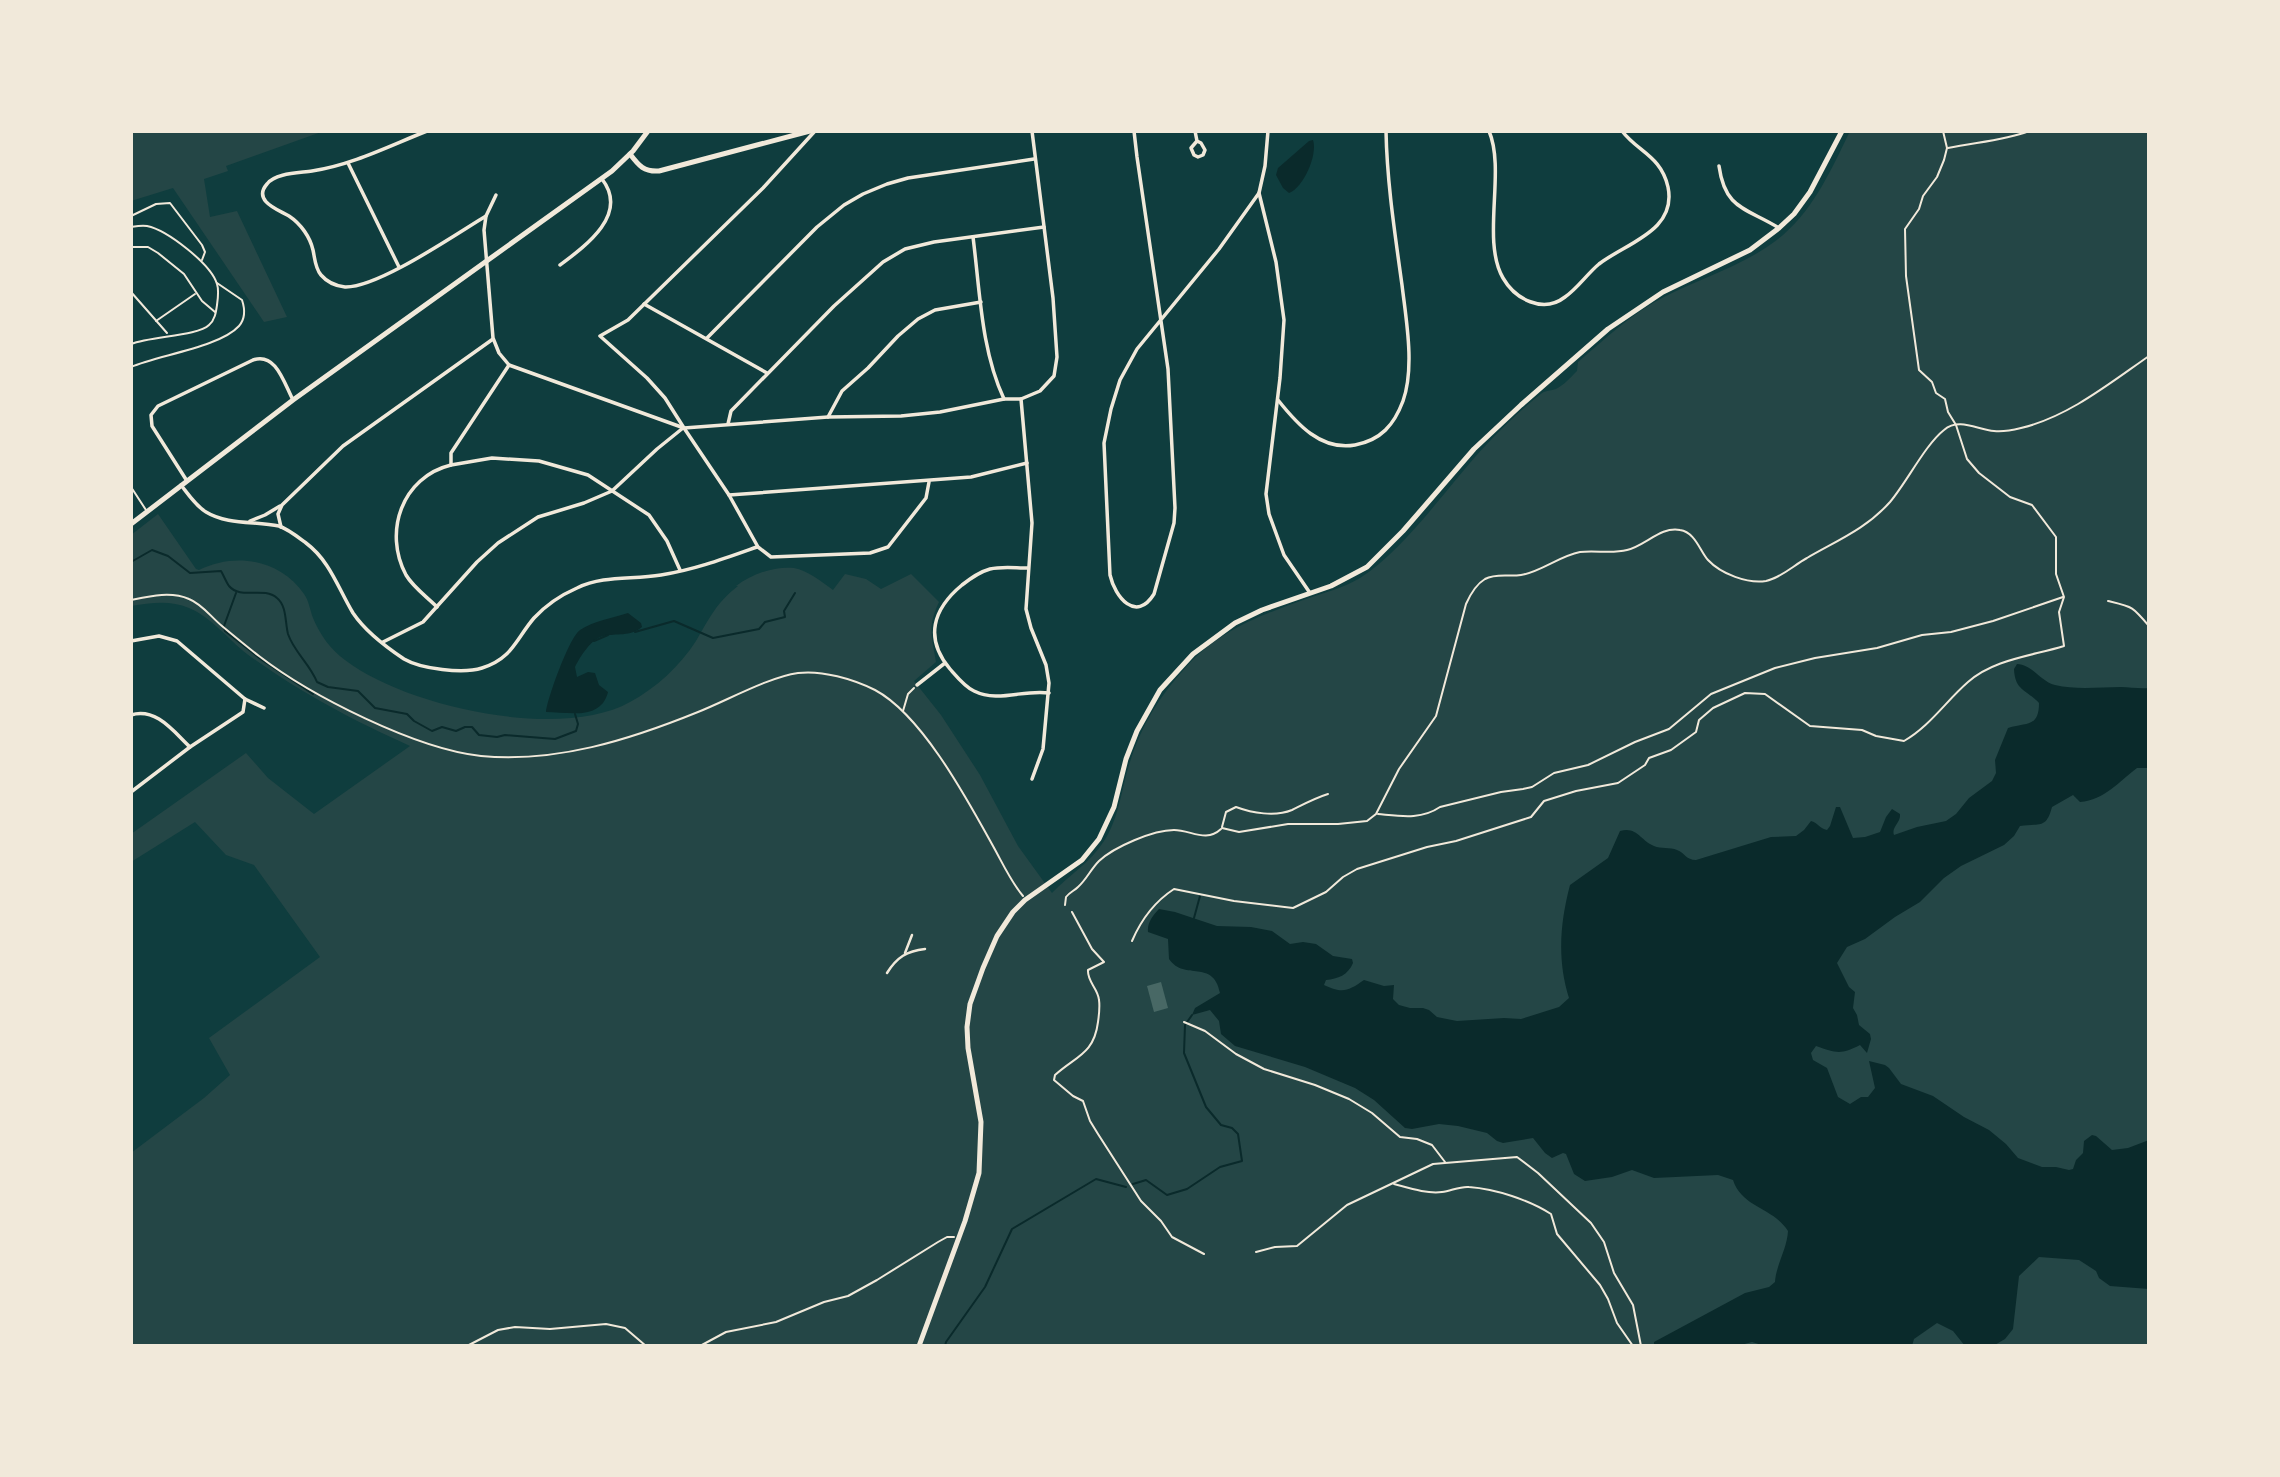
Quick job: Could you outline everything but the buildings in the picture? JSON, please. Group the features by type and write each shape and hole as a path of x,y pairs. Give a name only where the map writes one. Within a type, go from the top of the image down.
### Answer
{"main road":[{"path":"131,524 293,400 602,178 630,154 648,131"},
{"path":"630,154 637,164 648,172 659,171 813,131"},
{"path":"919,1346 975,1189 981,1148 980,1110 968,1048 968,1016 978,981 993,943 1008,918 1026,900 1082,860 1099,839 1114,807 1126,759 1137,731 1148,709 1175,672 1193,654 1235,623 1262,610 1352,577 1367,567 1403,531 1474,449 1608,329 1663,292 1751,250 1780,228 1810,192 1842,131"}],"street":[{"path":"427,131 330,169 272,179 264,187 265,200 304,230 318,270 331,283 346,287 358,285 399,267 486,216"},
{"path":"813,131 763,188 628,320 600,336 665,398 729,495 758,547 771,557 870,553 888,547 926,498 929,482"},
{"path":"496,195 486,216 486,262 493,338 499,353 509,365 684,428 940,412 1021,398 1040,391 1052,378 1057,357 1053,298 1032,131"},
{"path":"1134,131 1161,321 1168,369 1175,508 1174,523 1154,594 1149,602 1140,607 1129,606 1122,601 1114,589 1110,575 1104,443 1120,380 1138,349 1161,321 1259,193 1268,131"},
{"path":"1195,131 1197,141 1205,150 1203,155 1194,155 1191,148 1197,141"},
{"path":"1278,400 1295,422 1313,436 1331,445 1349,446 1366,443 1381,436 1404,400 1408,377 1408,342 1386,131"},
{"path":"1489,131 1494,148 1494,249 1497,268 1506,284 1519,298 1542,304 1560,301 1600,264 1645,237 1657,226 1668,209 1668,185 1659,167 1647,152 1622,131"},
{"path":"707,338 817,227 844,205 863,194 908,178 1034,159"},
{"path":"348,163 399,267"},
{"path":"1719,166 1723,184 1732,201 1743,210 1780,228"},
{"path":"560,265 583,248 600,229 609,213 612,196 602,178"},
{"path":"1259,193 1276,262 1284,320 1278,400 1267,481 1269,514 1284,555 1311,594"},
{"path":"728,424 731,411 834,306 883,262 905,249 934,242 1045,227"},
{"path":"973,237 981,302 995,378 1004,399"},
{"path":"828,417 842,391 918,319 936,310 981,302"},
{"path":"644,304 768,373"},
{"path":"247,522 265,516 282,505 343,446 493,338"},
{"path":"293,400 272,363 262,358 159,406 151,417 152,426 184,483 207,513 222,519 281,527 307,544 331,571 354,615 406,660 429,667 479,669 496,663 512,651 534,619 547,606 580,586 618,577 659,575 710,563 758,547"},
{"path":"451,465 451,453 509,365"},
{"path":"1021,398 1032,533 1026,594 1028,617 1046,665 1049,693 1043,750 1032,779"},
{"path":"383,642 423,622 498,542 538,517 612,491 684,428"},
{"path":"437,607 407,575 397,548 397,519 407,494 422,477 451,465 492,458 539,461 588,475 649,515 667,541 680,570"},
{"path":"729,495 929,482 971,477 1027,463"},
{"path":"281,527 278,514 282,505"},
{"path":"1028,568 1002,567 972,577 946,600 938,613 934,631 938,651 945,663 969,688 982,694 1000,696 1049,693"},
{"path":"131,641 163,636 177,641 245,699 264,708"},
{"path":"917,685 945,663"},
{"path":"131,792 190,747 243,712 245,699"},
{"path":"131,715 149,713 190,747"},
{"path":"887,973 905,953 912,935"},
{"path":"905,953 925,949"}],"lane":[{"path":"131,216 156,204 170,203 204,248 205,257 201,261"},
{"path":"131,227 142,225 156,229 201,261 216,282 242,300 244,311 240,325 220,338 131,367"},
{"path":"131,247 148,247 158,253 184,274 196,293 215,313"},
{"path":"131,344 204,328 213,321 218,296 216,282"},
{"path":"131,292 169,335"},
{"path":"155,321 196,293"},
{"path":"131,487 147,511"}],"path":[{"path":"1132,941 1151,909 1174,889 1234,901 1293,908 1326,892 1357,869 1531,817 1544,801 1576,791 1618,783 1645,765 1649,758 1671,750 1696,732 1699,720 1713,708 1745,693 1765,694 1810,726 1862,730 1904,741 1946,705 1969,680 2015,657 2034,656 2064,646 2059,612 2064,597 2056,574 2056,537 2032,505 2010,497 1979,473 1968,459 1945,399 1936,393 1932,382 1919,370 1906,276 1905,229 1920,209 1923,196 1937,177 1947,148 1943,131"},
{"path":"1947,148 2002,140 2029,131"},
{"path":"1222,828 1238,832 1288,824 1338,824 1367,821 1377,814 1399,769 1436,716 1466,604 1472,592 1485,579 1524,575 1578,552 1625,551 1657,534 1680,529 1687,532 1708,560 1717,567 1750,581 1770,580 1843,540 1874,517 1899,490 1937,437 1950,426 1973,425 1999,431 2042,421 2095,392 2149,356"},
{"path":"131,600 159,595 189,599 270,664 319,695 394,730 438,746 477,755 525,757 600,746 653,729 786,676 814,673 845,679 876,691 903,710 933,748 975,814 1018,891 1026,900"},
{"path":"1377,814 1415,817 1431,813 1440,807 1532,787 1554,774 1588,765 1669,729 1711,694 1775,668 1815,658 1877,649 1922,635 1951,632 2064,597"},
{"path":"2108,601 2137,611 2149,626"},
{"path":"903,710 908,694 917,685"},
{"path":"1065,905 1066,897 1079,887 1099,861 1126,845 1150,835 1175,830 1203,835 1217,833 1222,828 1226,812 1236,807 1261,814 1289,811 1328,794"},
{"path":"1072,912 1092,949 1104,962 1088,970 1087,976 1100,1001 1096,1038 1085,1052 1055,1075 1054,1080 1083,1101 1090,1121 1141,1201 1180,1243 1204,1254"},
{"path":"1186,1023 1205,1031 1236,1054 1264,1069 1349,1099 1372,1113 1400,1137 1432,1145 1446,1163"},
{"path":"1256,1252 1275,1247 1297,1246 1347,1205 1421,1168 1433,1164 1517,1157 1591,1223 1604,1242 1614,1273 1633,1305 1641,1346"},
{"path":"1393,1184 1441,1192 1470,1187 1505,1195 1551,1214 1557,1234 1600,1285 1618,1324 1633,1346"},
{"path":"700,1346 726,1332 776,1322 824,1302 848,1296 947,1237 960,1236"},
{"path":"467,1346 506,1328 551,1329 606,1324 625,1328 646,1346"}],"shaded area":[{"path":"131,131 324,131 226,166 228,171 204,179 210,217 237,211 287,317 264,322 173,188 131,201"},
{"path":"1850,131 2149,131 2149,1346 131,1346 131,1153 230,1075 209,1038 320,957 254,865 226,855 195,822 131,862 131,834 246,753 268,778 314,814 410,746 348,716 290,683 251,657 198,612 182,605 168,603 131,606 131,535 158,514 196,569 242,560 270,566 283,573 304,594 316,624 331,647 345,660 372,677 406,692 444,704 484,713 526,718 565,718 600,713 640,696 667,676 683,659 714,612 736,586 756,575 779,568 794,568 809,574 833,590 845,574 866,579 881,589 911,574 939,602 932,625 936,662 914,681 941,715 980,775 1018,846 1052,893 1099,849 1104,841 1113,823 1129,765 1145,725 1168,688 1200,653 1242,625 1347,585 1377,565 1411,533 1500,431 1542,393 1565,383 1577,371 1578,362 1619,327 1652,303 1741,262 1783,235 1814,200"},
{"path":"1313,140 1313,154 1308,170 1299,185 1289,193 1276,175 1278,168"},
{"path":"628,613 641,623 642,627 628,633 599,638 586,649 575,667 577,677 588,672 595,673 599,685 608,692 604,701 591,711 583,713 546,712 560,668 575,635 591,624"},
{"path":"2017,664 2028,667 2050,683 2063,687 2149,688 2149,768 2137,768 2097,798 2080,802 2073,795 2052,807 2045,822 2020,826 2004,845 1961,866 1944,878 1920,902 1865,939 1847,947 1837,963 1849,987 1855,992 1853,1008 1859,1025 1870,1034 1867,1053 1860,1045 1838,1052 1816,1046 1811,1053 1813,1060 1827,1068 1838,1097 1850,1104 1861,1097 1868,1097 1875,1088 1869,1061 1885,1065 1901,1084 1933,1096 1989,1130 2018,1158 2042,1167 2073,1169 2076,1160 2083,1153 2084,1141 2092,1135 2112,1150 2128,1148 2149,1140 2149,1289 2110,1286 2099,1278 2096,1271 2079,1260 2039,1257 2019,1276 2013,1329 2005,1339 1993,1346 1965,1346 1953,1331 1937,1323 1914,1339 1912,1346 1765,1346 1752,1342 1737,1346 1654,1346 1654,1342 1745,1293 1769,1287 1775,1282 1788,1231 1782,1223 1743,1196 1733,1180 1718,1175 1654,1178 1632,1170 1612,1177 1585,1181 1574,1174 1566,1154 1552,1158 1533,1138 1503,1143 1487,1133 1458,1126 1439,1124 1405,1128 1374,1100 1355,1088 1305,1067 1235,1046 1221,1034 1219,1021 1210,1010 1192,1015 1195,1008 1220,993 1216,982 1205,973 1175,966 1169,959 1168,939 1148,932 1148,925 1159,909 1217,926 1272,931 1290,944 1316,944 1333,956 1352,959 1351,967 1345,973 1326,980 1324,985 1336,990 1354,987 1364,980 1384,986 1394,985 1393,999 1399,1005 1423,1008 1437,1017 1457,1021 1521,1019 1559,1007 1569,998 1561,942 1570,885 1608,858 1620,831 1635,832 1654,846 1680,851 1696,860 1771,837 1796,836 1811,821 1827,830 1836,807 1840,807 1853,838 1880,832 1892,809 1900,814 1894,835 1946,821 1956,814 1969,798 1992,781 1996,773 1995,760 2008,728 2030,723 2037,717 2039,703 2016,682 2014,669"}],"waterway":[{"path":"131,562 152,550 168,556 190,573 221,571 234,590 265,593 277,598 283,605 288,634 317,682 328,687 358,691 375,708 407,714 432,731 442,727 456,731 472,727 479,735 555,739 576,731 578,724 575,714"},
{"path":"236,593 224,626 225,631 313,694"},
{"path":"635,632 674,621 713,638 759,629 765,622 785,617 784,611 795,593"},
{"path":"594,641 608,635"},
{"path":"1194,918 1200,896"},
{"path":"1133,1184 1146,1180 1167,1195 1187,1189 1220,1167 1242,1161 1238,1134 1232,1128 1221,1125 1206,1107 1184,1053 1185,1025 1192,1015"},
{"path":"945,1346 985,1287 1012,1229 1096,1179 1126,1187"}]}
